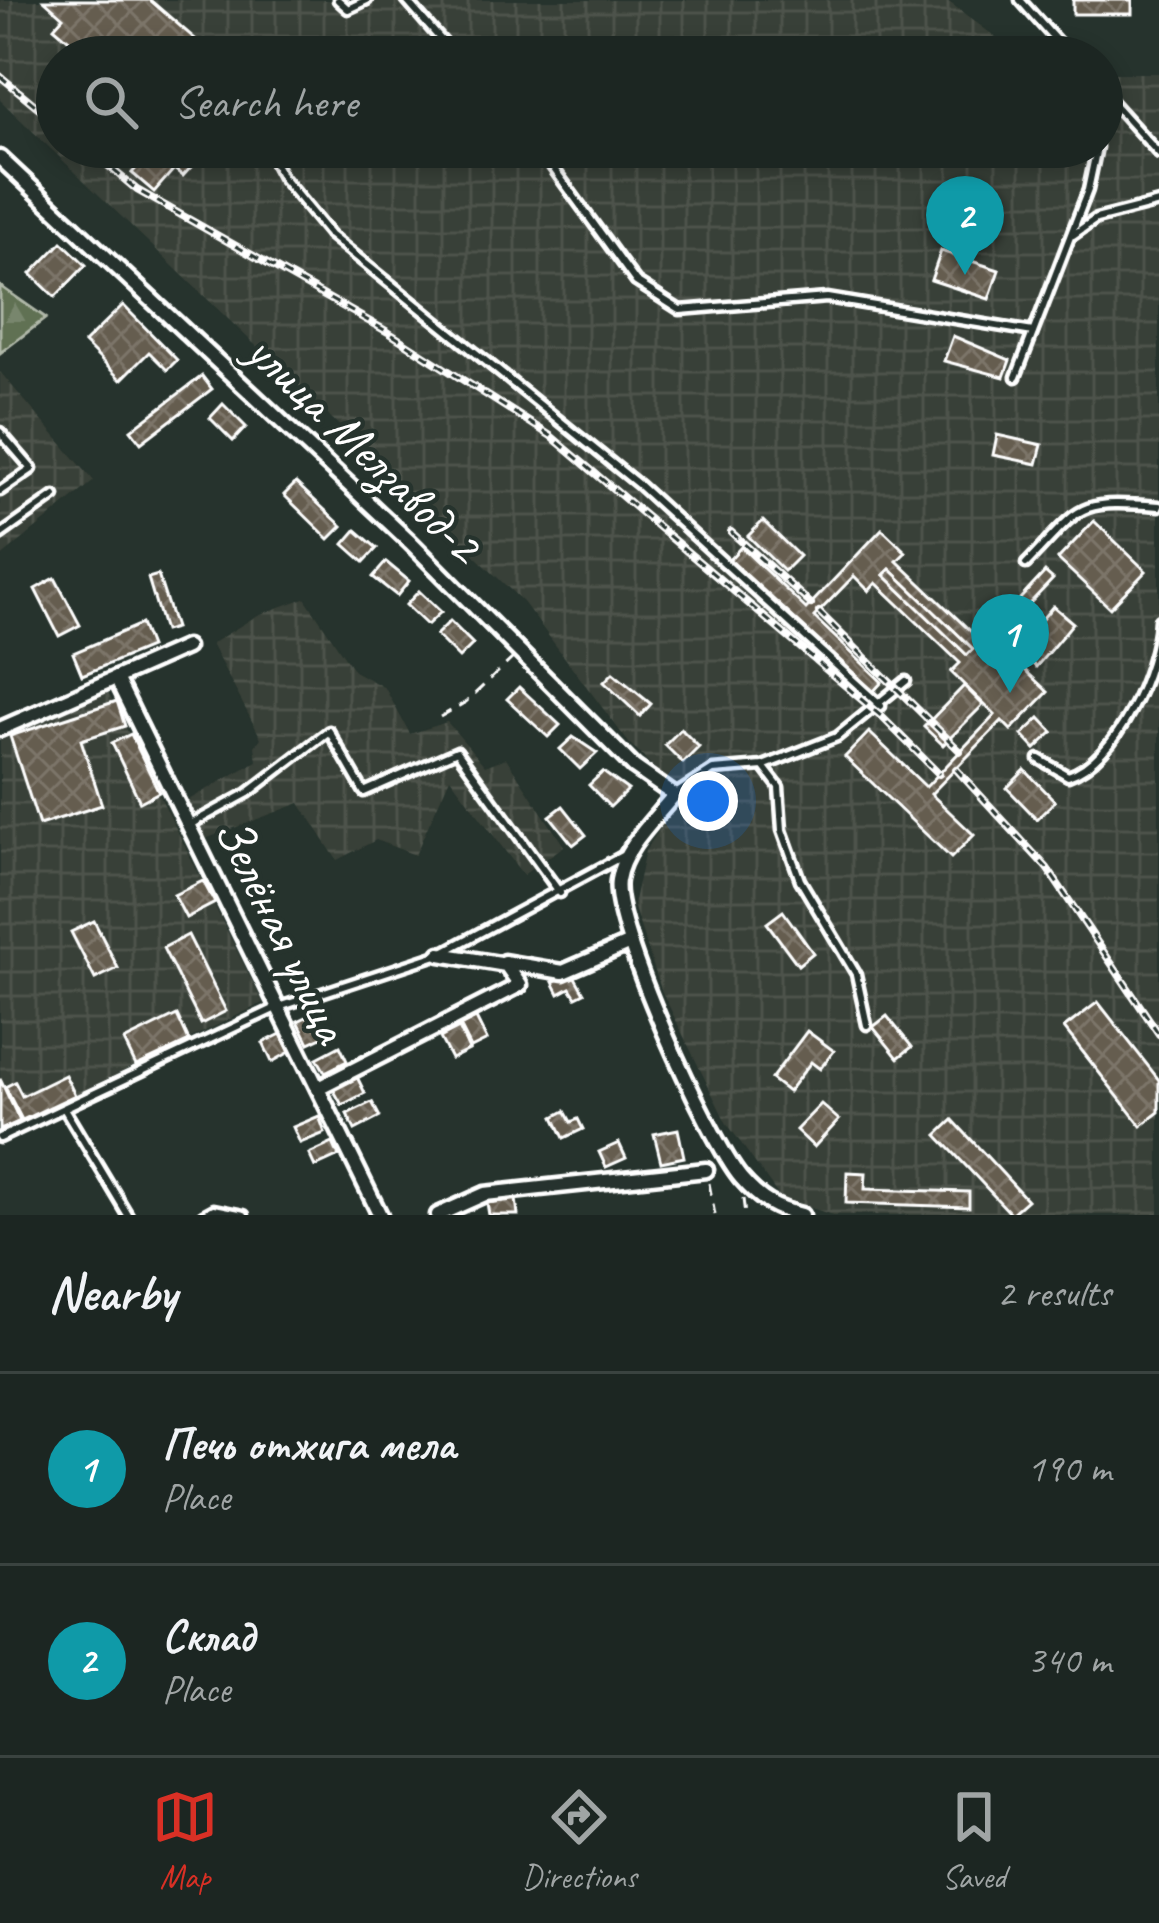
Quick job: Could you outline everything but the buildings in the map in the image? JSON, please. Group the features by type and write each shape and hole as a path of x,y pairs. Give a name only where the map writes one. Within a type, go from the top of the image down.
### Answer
{"street":[{"name":"улица Мелзавод-2","path":"0,158 521,652 634,767 674,795"},
{"path":"0,729 186,647"},
{"name":"Зелёная улица","path":"116,678 380,1215"},
{"path":"674,795 628,852 618,877 617,904 673,1048 738,1175 771,1208 802,1215"},
{"path":"440,954 563,972 630,943"},
{"path":"319,1088 520,985 497,962"},
{"path":"438,1215 485,1194 706,1170"}],"lane":[{"path":"338,0 348,9 368,0"},
{"path":"406,0 438,36"},
{"path":"1020,0 1052,36"},
{"path":"1123,114 1159,154"},
{"path":"277,168 330,235 639,485 880,706"},
{"path":"553,168 636,282 680,310 827,298 1033,332"},
{"path":"1016,377 1070,237 1091,168"},
{"path":"1070,237 1096,219 1159,203"},
{"path":"0,432 4,444 32,469 0,491"},
{"path":"0,535 55,496"},
{"path":"1026,564 1079,509 1100,502 1159,506"},
{"path":"1039,759 1068,776 1096,762 1149,675 1159,620"},
{"path":"674,795 713,770 763,766 837,736 906,681"},
{"path":"188,826 248,793 329,731 364,792 457,751 560,893"},
{"path":"763,766 779,787 782,830 800,880 856,974 867,1025"},
{"path":"0,1138 276,1008 440,954 560,893 628,852"},
{"path":"65,1110 128,1215"},
{"path":"203,1215 214,1209 244,1215"}],"path":[{"path":"440,717 466,701 521,652"},
{"path":"706,1170 715,1215"}],"shaded area":[{"path":"0,0 946,0 994,36 36,36 36,135 0,100"},
{"path":"1123,73 1159,73 1159,1215 833,1215 780,1198 726,1122 662,992 633,905 645,851 682,796 629,743 523,602 71,168 1123,168"},
{"path":"0,372 94,481 0,558"},
{"path":"305,598 354,671 385,688 410,734 447,722 485,766 506,758 564,846 523,875 450,777 415,855 376,840 337,860 300,803 205,839 187,801 257,761 255,746 261,738 211,644 258,615"},
{"path":"108,692 263,1003 0,1131 0,741"}],"green space":[{"path":"0,286 46,318 0,353"}],"railway":[{"path":"0,76 36,106"},
{"path":"111,168 137,190 388,332 551,436 881,716 939,774"},
{"path":"731,532 811,604"},
{"path":"819,612 960,751"},
{"path":"956,769 1047,868 1159,1034"}],"place":[{"name":"Склад","path":"965,275"},
{"name":"Печь отжига мела","path":"1010,693"}]}
